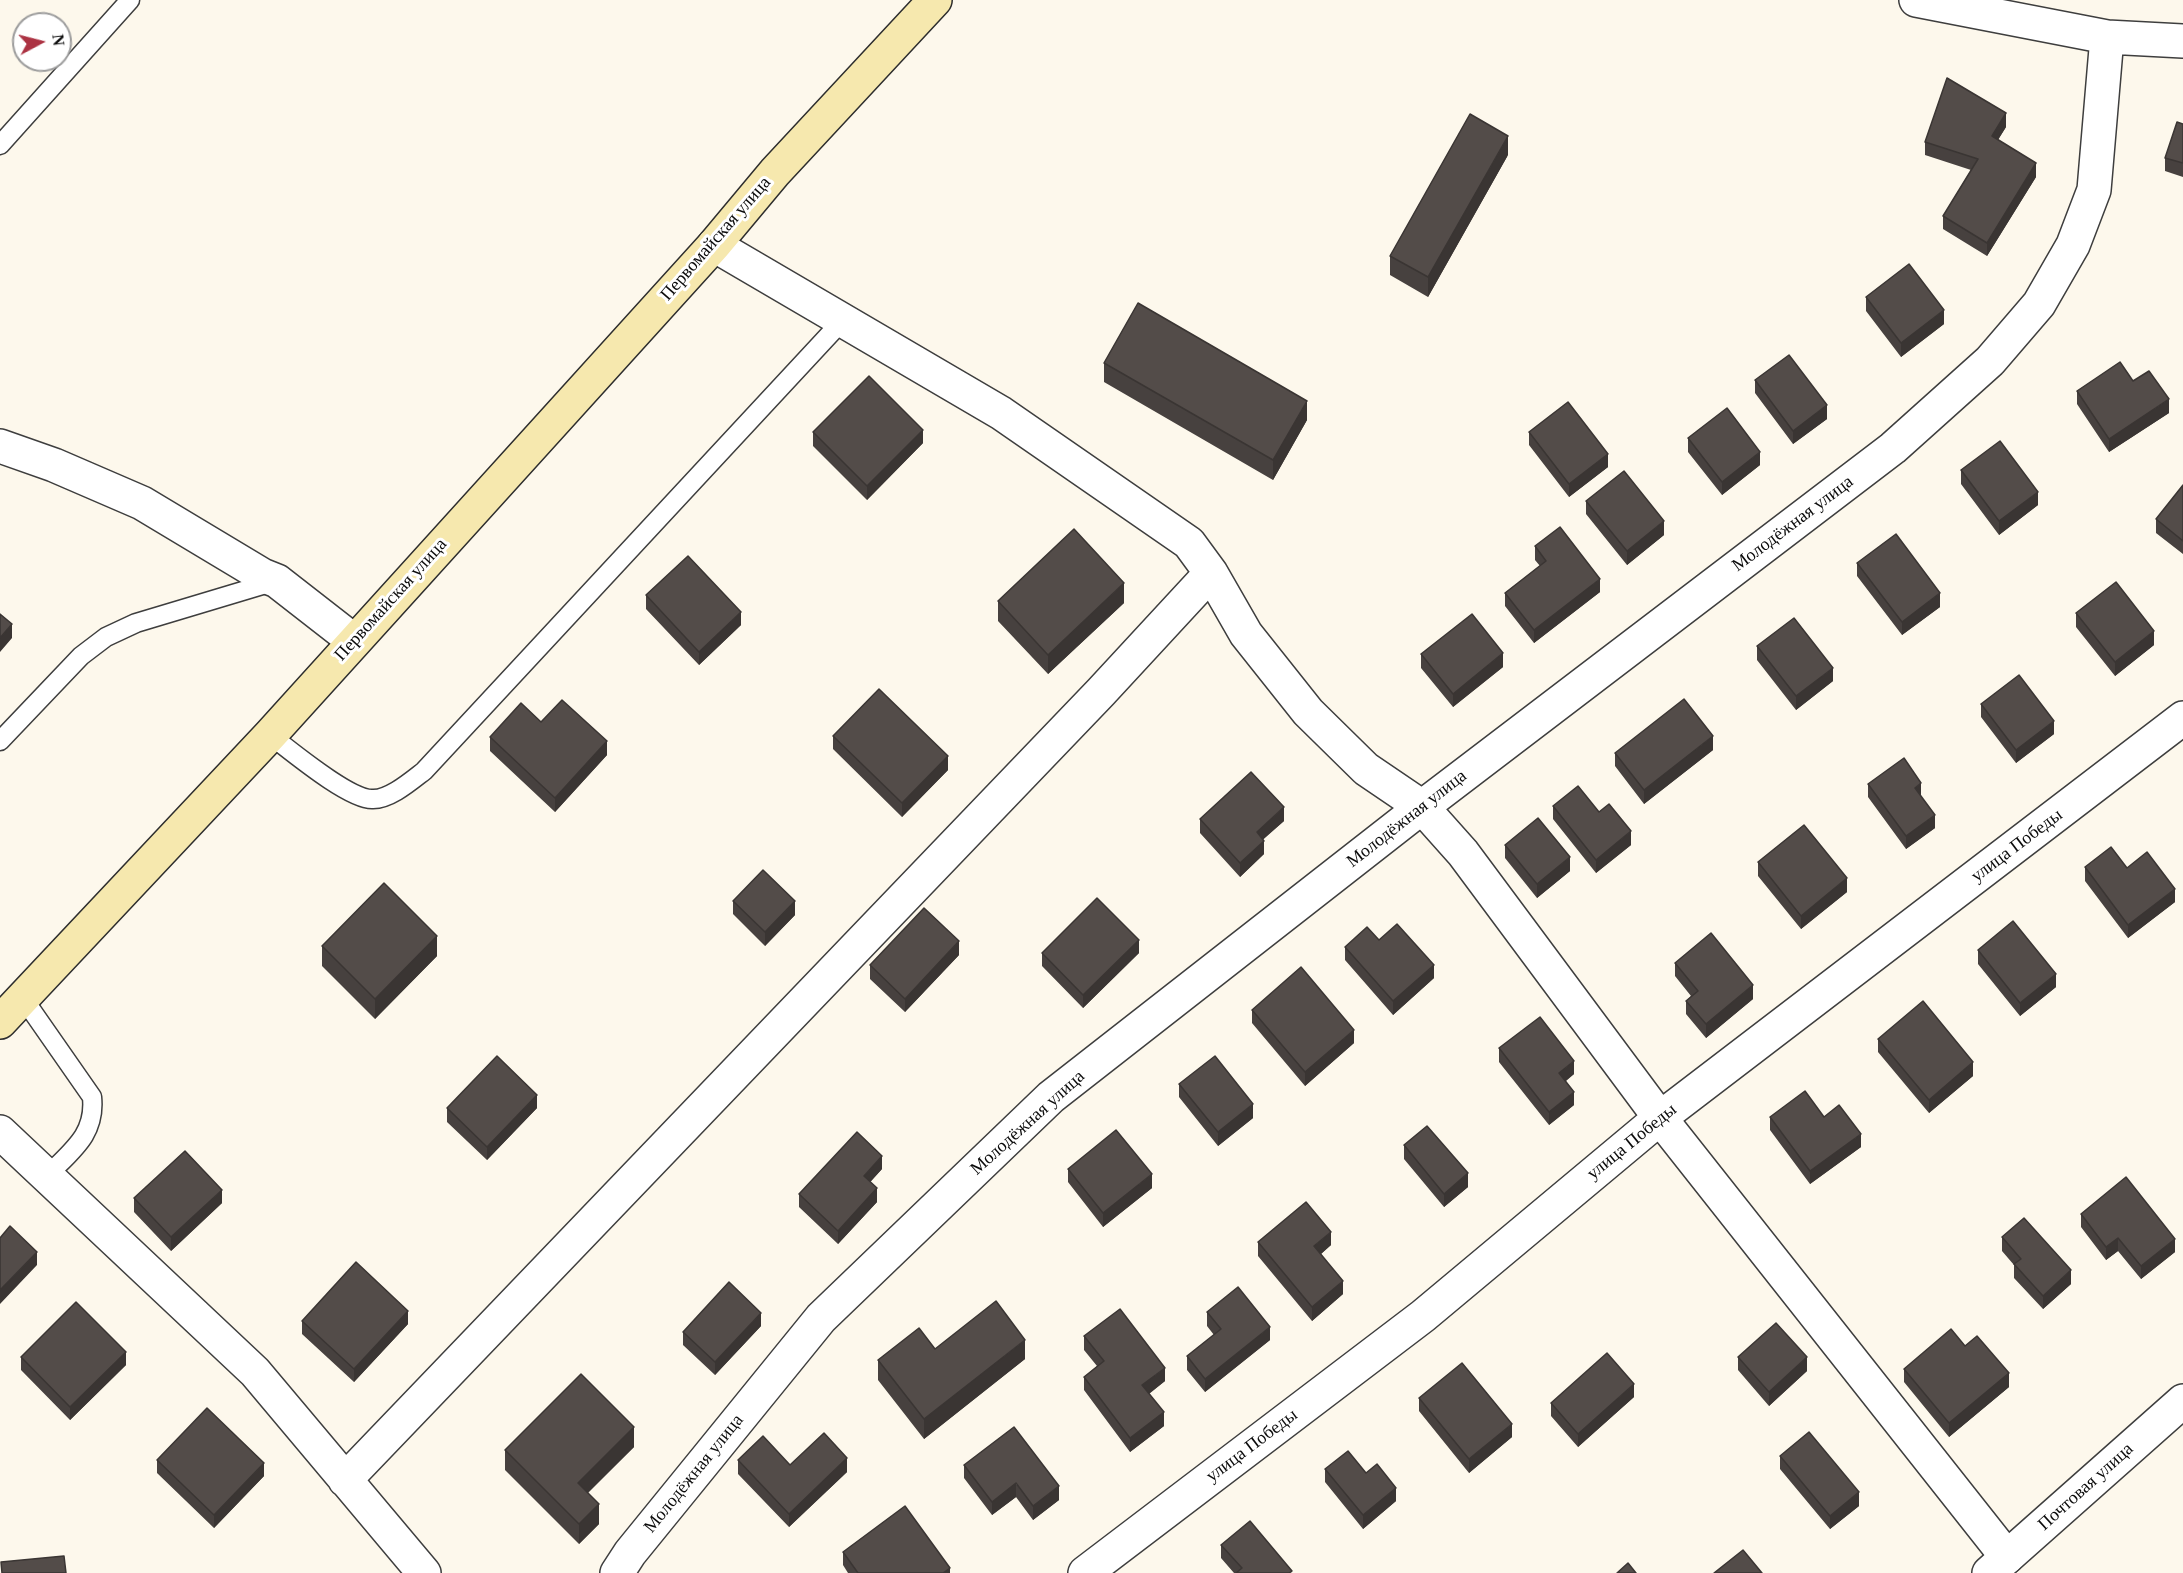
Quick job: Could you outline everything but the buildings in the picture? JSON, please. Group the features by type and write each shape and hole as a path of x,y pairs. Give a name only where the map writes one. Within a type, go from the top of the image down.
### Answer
{"main road":[{"name":"Первомайская улица","path":"0,1022 270,735 714,244 775,172 934,0"}],"street":[{"path":"1916,0 2107,38 2183,41"},
{"name":"Молодёжная улица","path":"617,1573 630,1553 820,1318 1043,1105 1422,807 1893,448 1990,361 2039,304 2073,245 2094,190 2107,38"},
{"path":"714,244 1001,413 1189,543 1211,573 1246,634 1308,712 1366,769 1422,807 1463,854 1998,1565"},
{"path":"0,446 54,465 142,503 262,575 277,581 354,641"},
{"path":"345,1480 1101,692 1211,573"},
{"name":"улица Победы","path":"1085,1573 1423,1316 1660,1118 2183,718"},
{"path":"0,1132 255,1372 424,1573"},
{"name":"Почтовая улица","path":"1998,1565 2183,1401"}],"lane":[{"path":"0,145 130,0"},
{"path":"270,735 353,794 372,800 396,792 424,771 843,320"},
{"path":"0,741 81,656 106,637 136,622 277,581"},
{"path":"23,998 92,1097 94,1114 85,1137 47,1176"}]}
